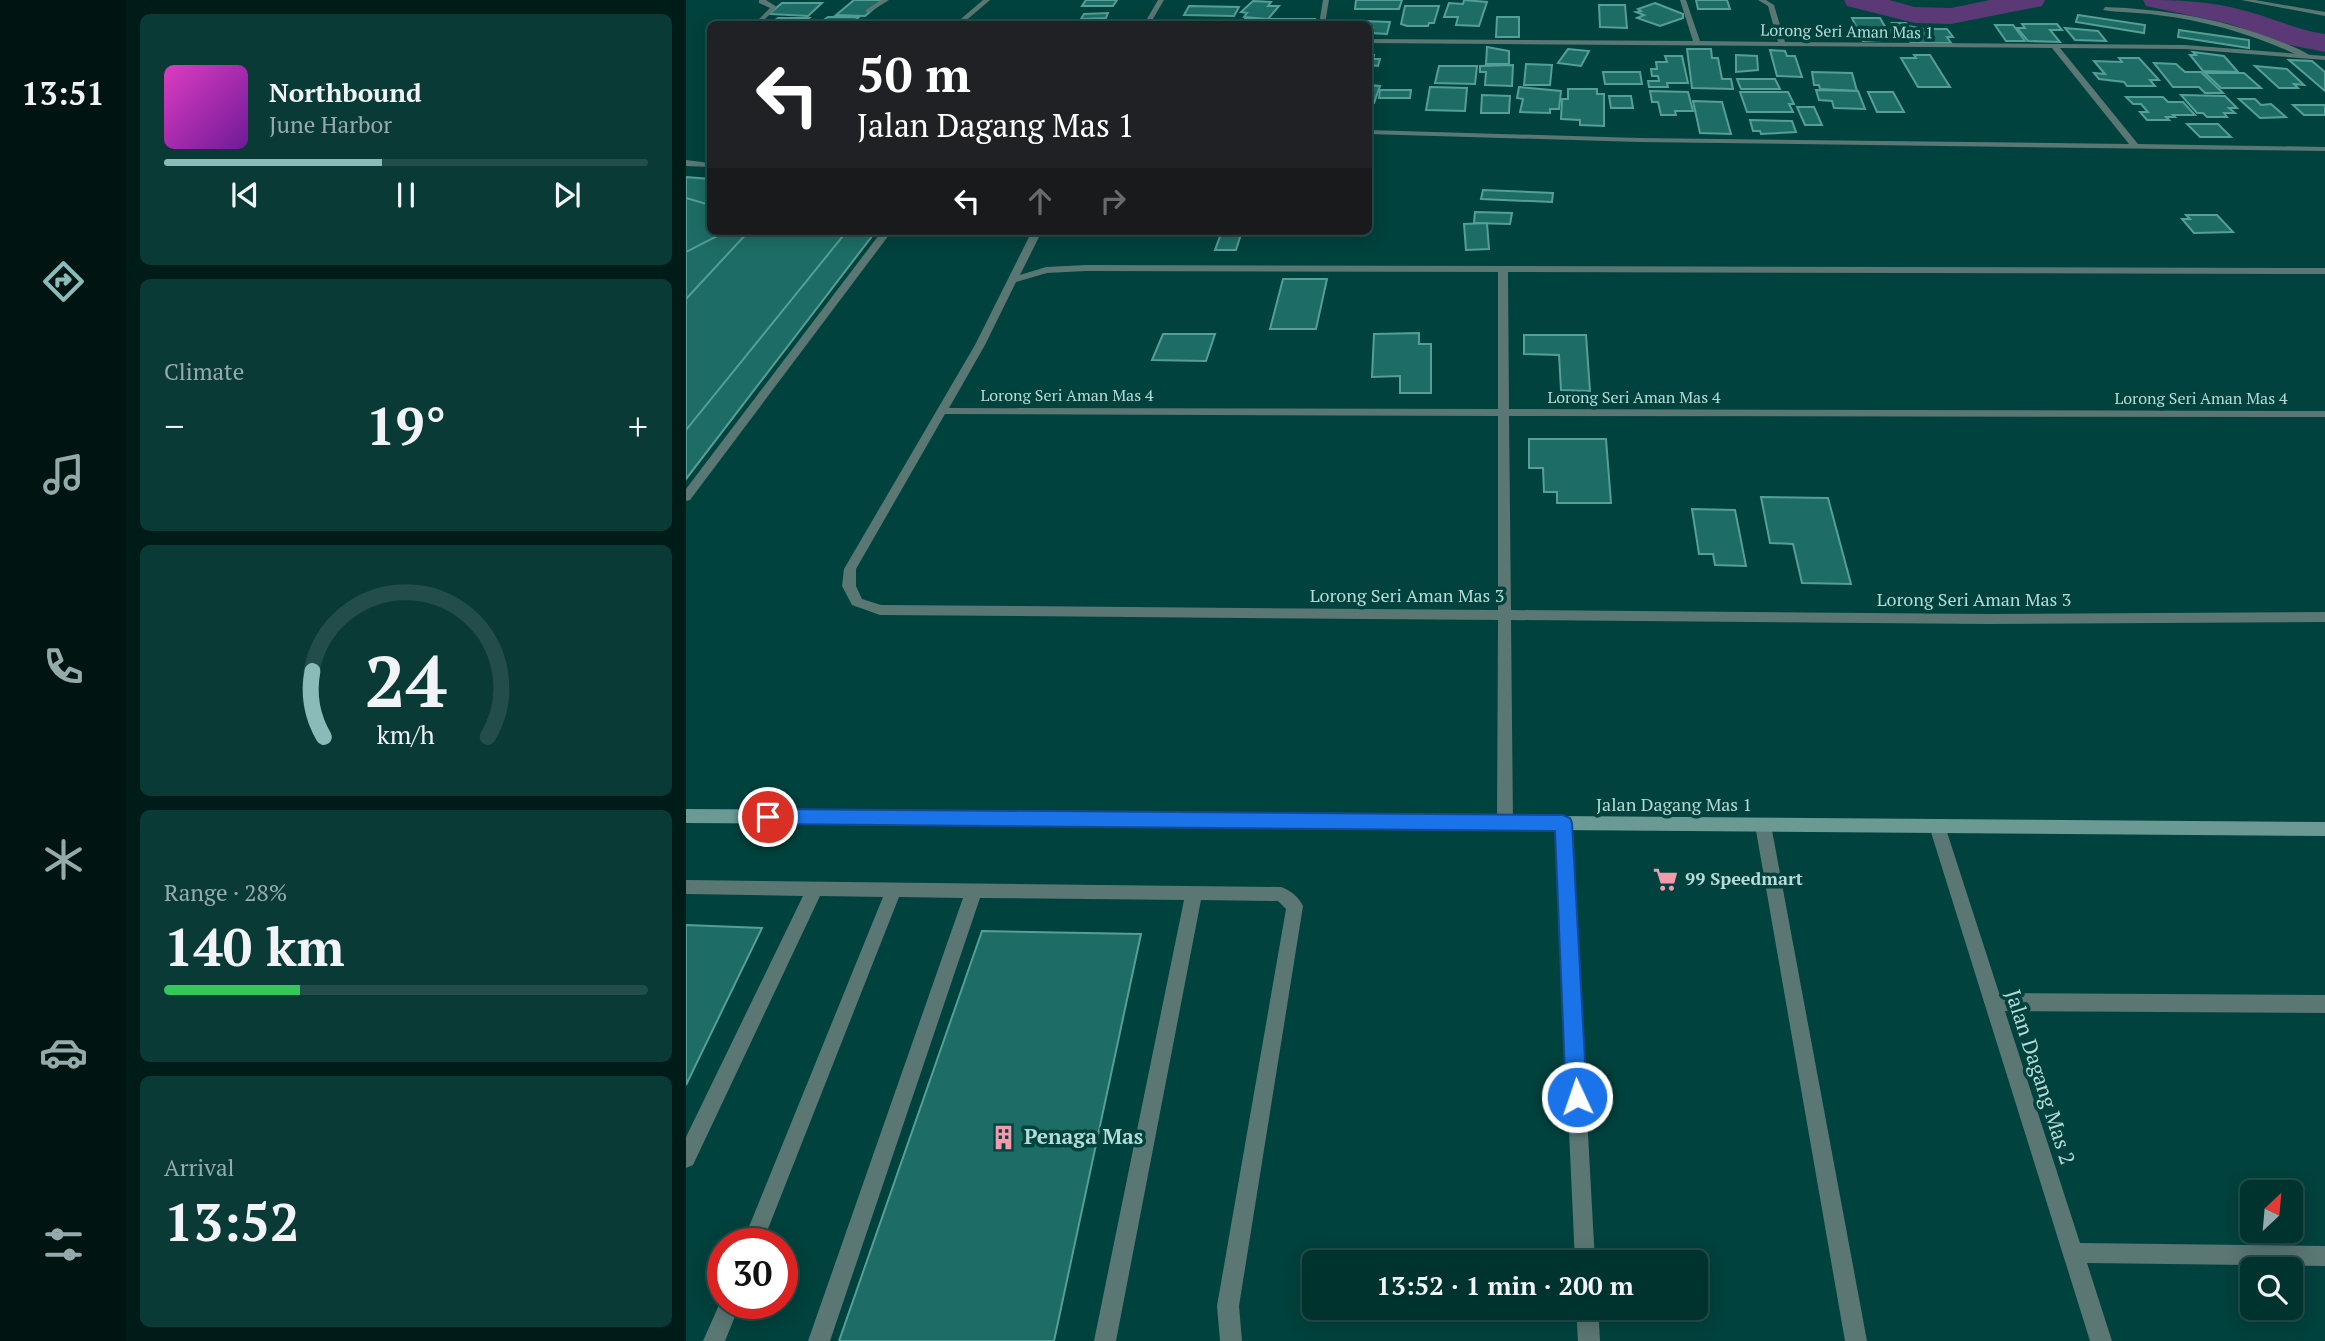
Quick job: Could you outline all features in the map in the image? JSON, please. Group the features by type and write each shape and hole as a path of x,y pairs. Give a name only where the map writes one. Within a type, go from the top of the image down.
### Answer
{"street":[{"path":"760,21 774,7 761,2 764,0"},
{"path":"868,10 886,0"},
{"path":"962,21 987,0"},
{"path":"1149,21 1161,0"},
{"path":"1322,21 1326,0"},
{"path":"1684,0 1697,44"},
{"path":"1761,0 1770,5 1782,44"},
{"path":"2244,0 2325,15"},
{"path":"2105,9 2158,12 2199,21 2245,32 2307,56"},
{"name":"Lorong Seri Aman Mas 1","path":"1372,41 2185,47 2321,57"},
{"path":"2054,47 2134,146"},
{"path":"2321,57 2325,64"},
{"path":"1372,132 1639,140 2325,149"},
{"path":"686,163 707,165"},
{"path":"686,498 884,235"},
{"name":"Lorong Seri Aman Mas 3","path":"1035,235 980,345 850,569 849,586 857,602 880,610 1988,619 2325,617"},
{"path":"1013,280 1046,270 1086,268 2325,271"},
{"path":"1503,270 1505,823"},
{"name":"Lorong Seri Aman Mas 4","path":"942,411 2325,414"},
{"name":"Jalan Dagang Mas 1","path":"686,816 2325,829"},
{"path":"1563,823 1584,1250"},
{"path":"1763,825 1856,1341"},
{"name":"Jalan Dagang Mas 2","path":"1937,826 2101,1341"},
{"path":"686,887 1281,894 1295,906 1228,1306 1231,1341"},
{"path":"686,1158 815,888"},
{"path":"758,1228 894,889"},
{"path":"819,1341 974,890"},
{"path":"1105,1341 1194,893"},
{"path":"1993,1002 2325,1004"},
{"path":"2073,1253 2325,1256"},
{"path":"714,1341 723,1319"},
{"path":"1588,1320 1589,1341"}],"building":[{"path":"854,0 884,0 865,16 836,15"},
{"path":"1086,0 1117,0 1113,6 1082,6"},
{"path":"1356,0 1402,0 1399,9 1355,9"},
{"path":"1464,0 1487,2 1479,26 1456,25 1458,17 1444,17 1449,3 1463,4"},
{"path":"1696,0 1727,0 1730,9 1698,9"},
{"path":"1253,1 1271,2 1268,6 1279,6 1268,19 1244,17 1247,13 1241,12"},
{"path":"782,3 822,3 808,16 769,14"},
{"path":"1655,3 1683,14 1683,18 1660,26 1637,18 1644,15 1636,12 1641,11 1638,9"},
{"path":"1599,5 1625,5 1627,28 1600,27"},
{"path":"1189,6 1239,7 1234,16 1184,15"},
{"path":"1405,6 1439,6 1434,23 1429,23 1428,26 1407,26 1401,24"},
{"path":"1108,13 1106,18 1081,19 1084,14"},
{"path":"2078,15 2145,25 2144,33 2076,22"},
{"path":"828,17 859,17 854,21 822,21"},
{"path":"1497,17 1519,17 1519,37 1496,37"},
{"path":"778,18 809,18 805,21 774,21"},
{"path":"1852,18 1880,18 1887,30 1896,30 1901,39 1863,41"},
{"path":"1245,19 1315,19 1315,21 1244,21"},
{"path":"1372,21 1390,22 1387,34 1372,33"},
{"path":"1892,23 1906,23 1908,26 1924,29 1947,29 1953,37 1947,37 1951,43 1911,43 1907,36 1899,35"},
{"path":"2022,24 2057,24 2062,30 2050,30 2060,42 2028,41 2017,28 2025,28"},
{"path":"1995,25 2013,25 2025,41 2006,41"},
{"path":"2065,28 2098,31 2106,41 2075,40"},
{"path":"2179,30 2249,40 2249,48 2178,37"},
{"path":"1487,47 1509,51 1509,64 1486,64"},
{"path":"1568,49 1589,51 1581,66 1558,63"},
{"path":"1687,49 1711,49 1712,58 1718,58 1722,79 1731,79 1733,89 1692,88"},
{"path":"1770,50 1785,51 1787,56 1795,56 1802,77 1777,76"},
{"path":"2193,52 2224,56 2238,72 2203,71 2190,55 2196,55"},
{"path":"1372,55 1373,59 1380,59 1378,66 1372,65"},
{"path":"1736,55 1757,56 1758,70 1736,72"},
{"path":"1914,55 1930,55 1950,87 1918,87 1901,58 1916,58"},
{"path":"1665,56 1682,56 1688,83 1667,83 1668,87 1649,87 1648,81 1659,81 1658,76 1652,76 1651,69 1657,69 1656,62 1667,62"},
{"path":"2119,58 2139,58 2159,80 2150,80 2155,86 2127,86 2124,82 2099,79 2094,73 2105,74 2094,61 2122,62"},
{"path":"2289,60 2312,61 2325,72 2325,91"},
{"path":"2154,63 2176,64 2185,72 2201,72 2223,93 2205,93 2199,87 2173,87"},
{"path":"1526,64 1552,65 1550,85 1524,85"},
{"path":"1513,65 1512,86 1485,85 1486,72 1480,72 1480,66"},
{"path":"1439,66 1477,66 1475,84 1435,83"},
{"path":"2255,66 2287,69 2304,85 2294,84 2298,88 2279,88"},
{"path":"1603,72 1640,72 1642,84 1605,84"},
{"path":"1812,72 1852,73 1857,91 1820,89 1819,85 1814,85"},
{"path":"2205,73 2244,73 2261,88 2221,88"},
{"path":"1737,79 1775,79 1780,89 1741,89"},
{"path":"1372,85 1380,86 1374,103"},
{"path":"1430,87 1467,88 1465,111 1426,110"},
{"path":"1519,87 1561,91 1559,109 1550,109 1550,113 1520,112 1523,99 1517,98"},
{"path":"1568,89 1597,89 1597,94 1604,94 1604,126 1580,125 1580,120 1561,119 1562,99 1568,99"},
{"path":"1380,90 1411,90 1410,98 1379,98"},
{"path":"1816,90 1858,91 1865,109 1834,108 1832,101 1819,100"},
{"path":"1650,91 1688,92 1693,111 1675,111 1676,115 1661,115 1658,102 1652,102"},
{"path":"1740,92 1788,92 1794,104 1789,104 1793,112 1747,112"},
{"path":"1868,92 1893,92 1904,112 1877,112"},
{"path":"1482,95 1510,96 1509,113 1481,113"},
{"path":"2181,95 2225,96 2237,108 2229,108 2235,113 2224,113 2227,117 2207,117 2203,113 2197,113"},
{"path":"1609,96 1631,96 1633,108 1611,108"},
{"path":"2126,97 2163,97 2168,102 2183,102 2195,115 2166,117 2169,120 2147,120 2140,112 2148,112 2141,104 2133,104"},
{"path":"2239,99 2255,99 2261,105 2271,104 2286,117 2260,118"},
{"path":"1693,101 1722,102 1731,134 1700,133"},
{"path":"2293,105 2325,105 2325,115 2304,115"},
{"path":"1797,107 1814,107 1822,125 1805,125"},
{"path":"1750,120 1792,121 1796,132 1761,134 1760,131 1753,131"},
{"path":"2187,124 2218,124 2231,137 2200,137"},
{"path":"686,177 707,179 707,235 873,235 686,479"},
{"path":"1483,190 1553,193 1552,202 1481,199"},
{"path":"686,198 707,204 707,235 719,235 686,252"},
{"path":"1475,212 1512,213 1510,224 1474,223"},
{"path":"2186,215 2217,215 2233,232 2194,233 2182,219 2190,219"},
{"path":"1487,223 1489,249 1466,250 1464,224"},
{"path":"745,235 844,235 686,430 686,299"},
{"path":"1221,235 1241,235 1236,250 1215,250"},
{"path":"1283,279 1327,279 1316,329 1270,329"},
{"path":"1419,333 1419,344 1431,344 1431,393 1400,393 1400,376 1372,377 1374,334"},
{"path":"1163,334 1215,334 1206,361 1152,360"},
{"path":"1524,335 1586,335 1590,391 1561,390 1559,355 1524,354"},
{"path":"1529,439 1606,439 1611,503 1557,503 1557,492 1544,492 1543,468 1529,468"},
{"path":"1761,497 1828,498 1851,584 1802,583 1793,544 1770,543"},
{"path":"1692,509 1735,510 1746,566 1715,565 1713,554 1699,554"},
{"path":"686,925 762,928 686,1085"},
{"name":"Penaga Mas","path":"982,931 1141,934 1054,1341 839,1341"}],"waterway":[{"path":"1857,0 1915,15 1951,16 2032,0"},
{"path":"2156,0 2238,17 2295,38 2325,43"}],"place":[{"name":"99 Speedmart","path":"1665,879"},
{"name":"Penaga Mas","path":"1004,1137"}],"route":[{"path":"768,817 1563,823 1577,1097"}]}
